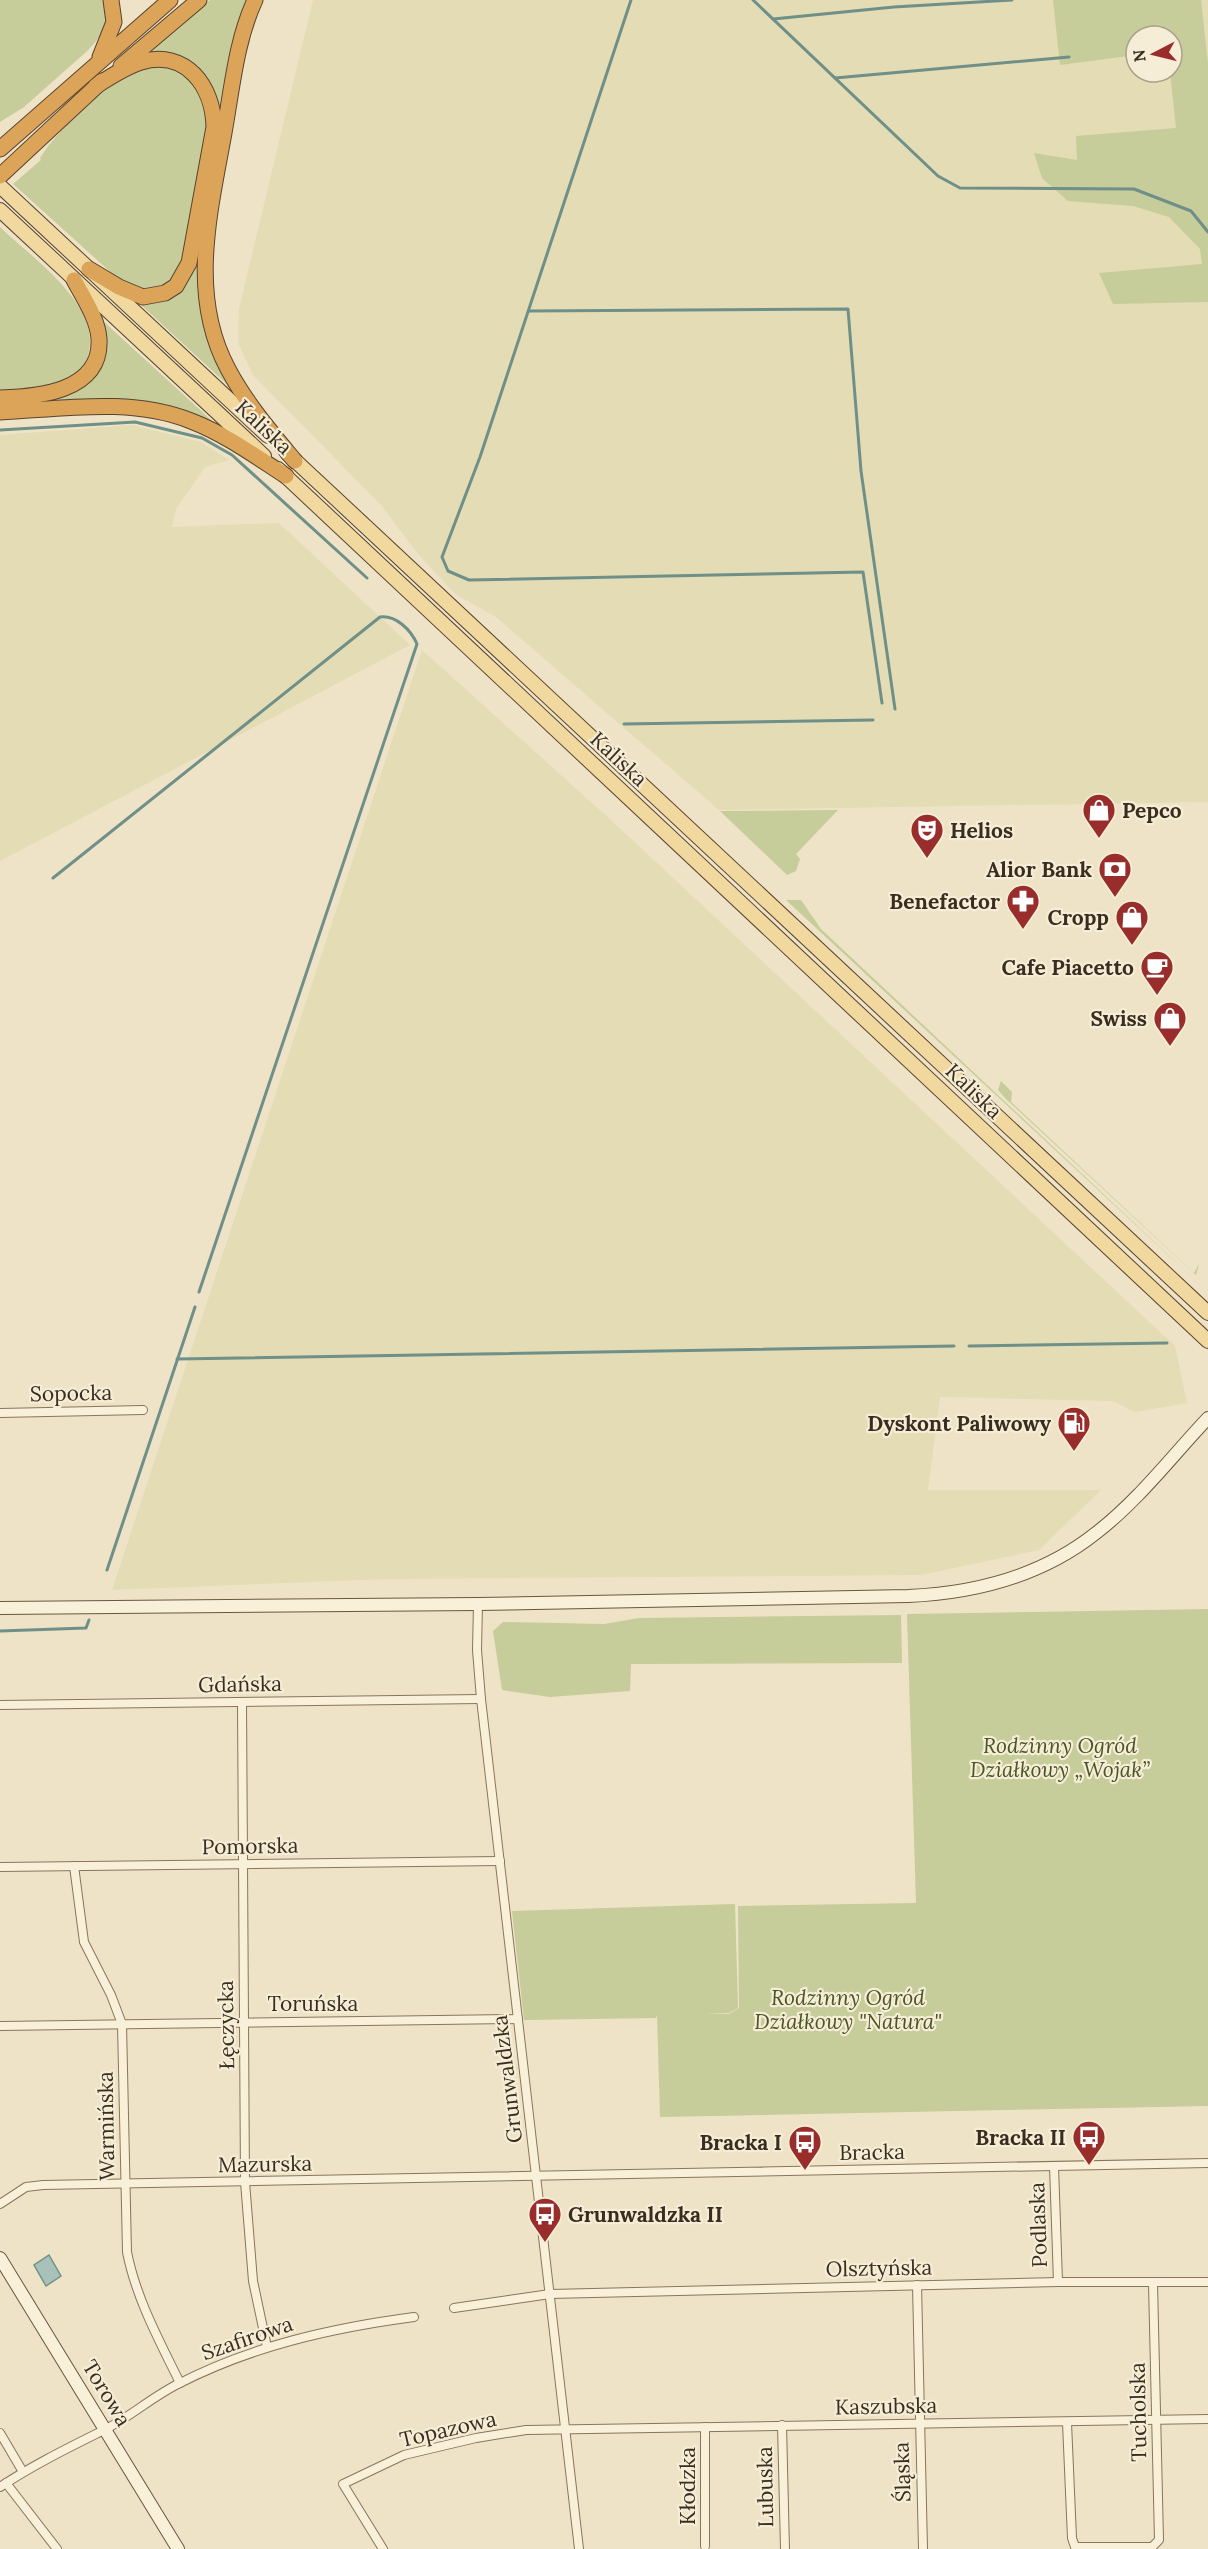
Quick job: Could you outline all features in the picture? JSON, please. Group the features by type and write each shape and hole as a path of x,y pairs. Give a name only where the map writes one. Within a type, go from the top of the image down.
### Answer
{"highway":[{"path":"98,61 114,22 111,0"},
{"path":"4,145 170,0"},
{"path":"0,176 96,87 198,0"},
{"path":"255,0 239,50 209,221 204,275 206,305 217,345 227,368 254,410 295,461"},
{"path":"89,269 119,287 143,297 165,293 176,286 184,276 189,263 214,127 213,110 204,85 195,74 176,62 154,60 140,63 120,71 96,87"},
{"path":"0,398 37,397 58,392 77,382 91,366 98,353 99,338 92,313 74,280"},
{"path":"0,412 131,407 162,412 219,434 285,476"}],"main road":[{"name":"Kaliska","path":"0,186 1208,1313"},
{"name":"Kaliska","path":"0,210 1208,1341"}],"street":[{"name":"Sopocka","path":"0,1413 143,1410"},
{"path":"0,1608 478,1604 908,1596 979,1588 1010,1579 1052,1561 1097,1533 1208,1418"},
{"name":"Grunwaldzka","path":"478,1604 477,1650 481,1699 579,2549"},
{"name":"Gdańska","path":"0,1705 481,1699"},
{"name":"Łęczycka","path":"242,1702 246,2182 253,2282 267,2347"},
{"name":"Pomorska","path":"0,1867 500,1861"},
{"name":"Warmińska","path":"74,1866 84,1942 111,1995 122,2024 127,2252 135,2286 180,2383"},
{"name":"Toruńska","path":"0,2026 518,2019"},
{"name":"Bracka","path":"537,2176 1208,2163"},
{"name":"Podlaska","path":"1054,2166 1058,2282"},
{"name":"Mazurska","path":"0,2204 26,2187 537,2176"},
{"name":"Torowa","path":"0,2258 178,2549"},
{"name":"Olsztyńska","path":"550,2294 1058,2282 1208,2282"},
{"name":"Tucholska","path":"1067,2423 1072,2538 1075,2547 1152,2547 1159,2540 1153,2283"},
{"name":"Śląska","path":"917,2285 922,2549"},
{"path":"454,2308 550,2294"},
{"name":"Szafirowa","path":"3,2485 105,2429 180,2383 223,2362 267,2347 361,2324 414,2317"},
{"name":"Kaszubska","path":"565,2430 1208,2419"},
{"name":"Lubuska","path":"782,2425 785,2549"},
{"name":"Kłodzka","path":"705,2427 705,2546"},
{"name":"Topazowa","path":"383,2549 343,2484 404,2455 424,2450 526,2430 565,2430"},
{"path":"0,2433 23,2472"},
{"path":"3,2485 57,2549"}],"shaded area":[{"path":"313,0 1208,0 1208,802 719,810 496,617 455,594 418,554 381,505 253,375 238,343 239,309"},
{"path":"132,425 201,442 229,460 205,467 176,509 172,527 279,523 410,645 0,861 0,435"},
{"path":"422,650 613,822 1175,1346 1187,1403 1135,1412 1113,1401 940,1397 928,1490 1101,1490 1039,1550 921,1575 387,1579 112,1590"}],"green space":[{"path":"0,0 104,0 106,16 104,29 86,52 24,107 0,122"},
{"path":"210,0 248,0 219,124 214,89 200,70 177,60 145,54"},
{"path":"1053,0 1201,0 1208,64 1208,302 1113,304 1099,273 1202,264 1200,249 1169,217 1133,206 1068,201 1042,178 1034,153 1077,160 1076,136 1176,128 1171,84 1184,84 1184,24 1124,24 1124,57 1060,65"},
{"path":"154,66 175,69 193,80 203,98 208,125 181,263 169,281 154,289 146,289 137,288 117,278 13,184 41,160 40,158 50,144 90,102 122,79"},
{"path":"0,227 64,287 77,304 87,323 90,342 84,366 66,382 56,387 39,391 0,393"},
{"path":"200,238 231,388 139,303 167,300 176,294 189,276"},
{"path":"104,322 221,429 207,421 45,403 72,392 93,376 105,353"},
{"path":"838,810 796,854 800,859 796,871 787,875 720,811"},
{"path":"786,900 801,900 821,929 1195,1280"},
{"path":"1001,1081 1012,1092 1011,1102 1194,1273 1199,1264 1196,1275 1006,1099 998,1090"},
{"path":"1208,1609 1208,2106 660,2117 657,2015 656,2018 524,2020 512,1911 735,1904 738,2008 729,2013 705,2014 729,2014 739,2008 738,1906 916,1903 907,1614"},
{"path":"901,1615 902,1663 631,1664 630,1691 550,1697 502,1690 493,1631 503,1622 604,1624 639,1618"}],"water":[{"path":"49,2255 61,2276 46,2286 34,2265"}],"waterway":[{"path":"631,0 480,457 442,557 448,571 469,580 863,572 882,703"},
{"path":"753,0 938,176 960,188 1134,189 1191,211 1208,232"},
{"path":"773,19 894,7 1012,0"},
{"path":"835,78 1069,57"},
{"path":"529,311 848,309 861,471 895,709"},
{"path":"0,430 135,422 202,438 232,455 367,578"},
{"path":"53,878 380,617 392,618 402,624 411,634 417,644 199,1292"},
{"path":"624,724 873,720"},
{"path":"107,1570 195,1307"},
{"path":"969,1346 1167,1343"},
{"path":"177,1359 954,1346"},
{"path":"0,1631 86,1628 89,1620"}],"place":[{"name":"Pepco","path":"1099,839"},
{"name":"Helios","path":"927,859"},
{"name":"Alior Bank","path":"1115,898"},
{"name":"Benefactor","path":"1023,930"},
{"name":"Cropp","path":"1132,946"},
{"name":"Cafe Piacetto","path":"1157,996"},
{"name":"Swiss","path":"1170,1047"},
{"name":"Dyskont Paliwowy","path":"1074,1452"},
{"name":"Bracka II","path":"1089,2166"},
{"name":"Bracka I","path":"805,2171"},
{"name":"Grunwaldzka II","path":"545,2243"}],"park label":[{"name":"Rodzinny Ogród Działkowy „Wojak”","path":"1060,1757"},
{"name":"Rodzinny Ogród Działkowy \"Natura\"","path":"848,2009"}]}
